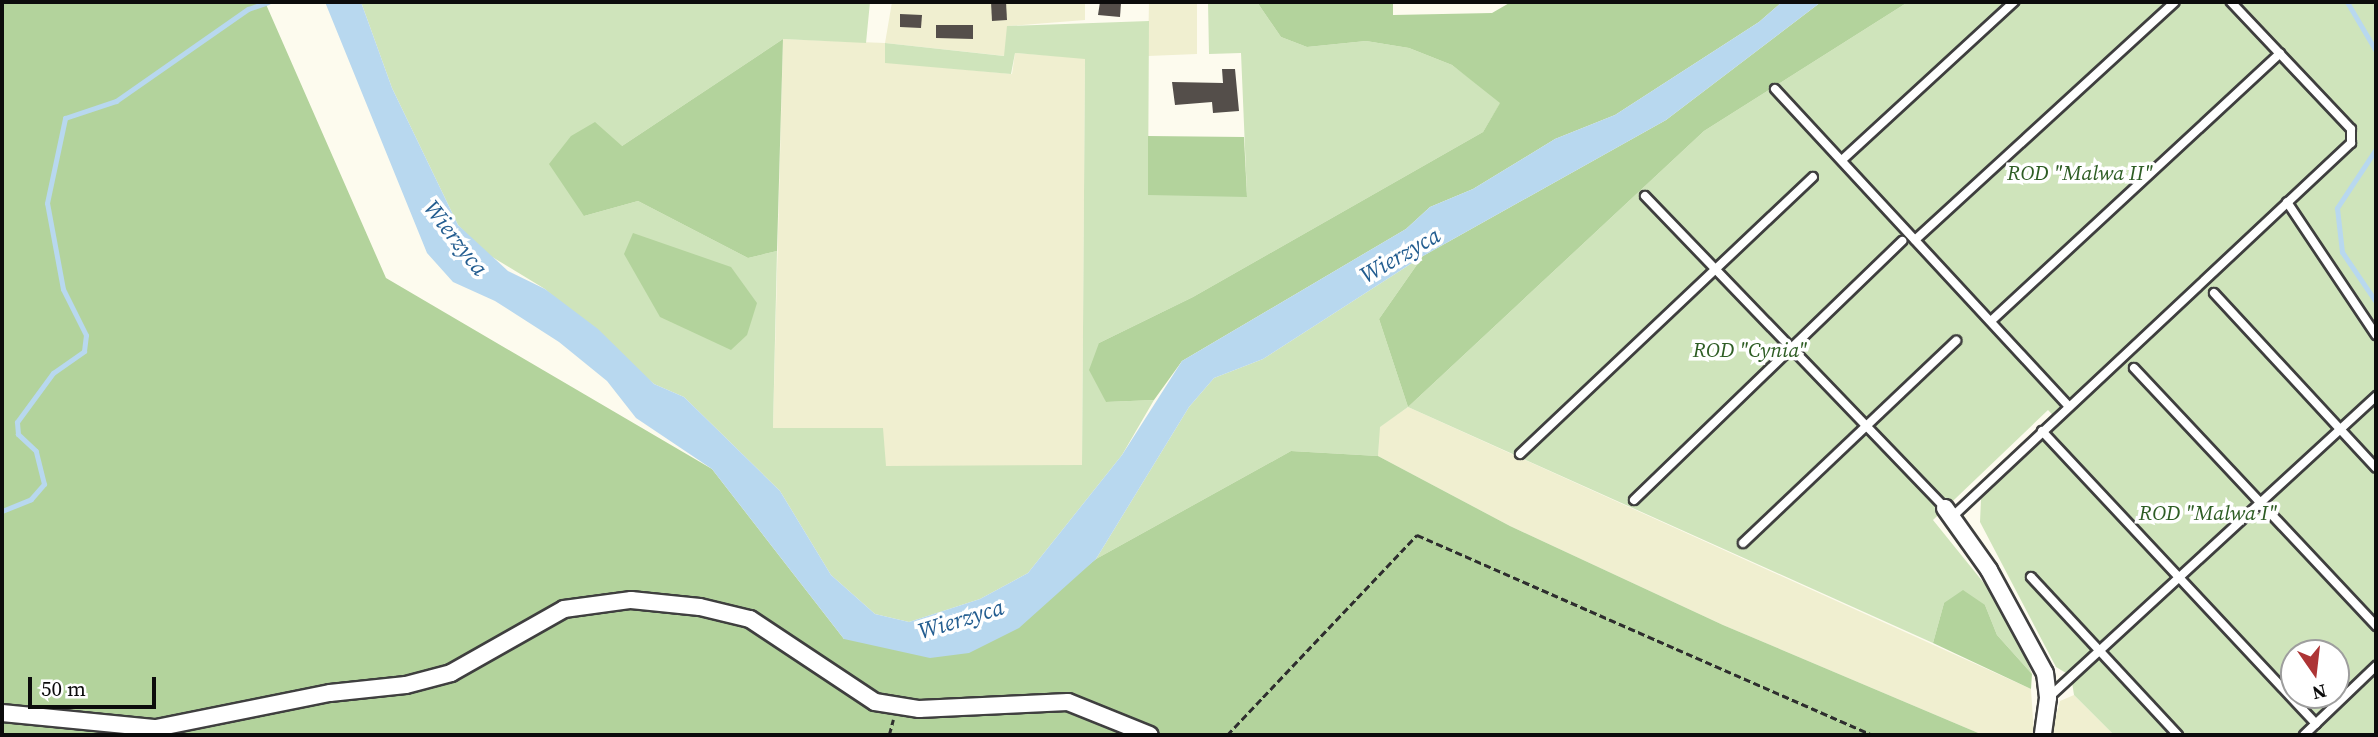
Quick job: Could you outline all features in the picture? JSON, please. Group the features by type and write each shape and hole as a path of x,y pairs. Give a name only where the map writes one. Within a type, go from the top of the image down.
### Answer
{"street":[{"path":"1948,513 2024,633 2045,673 2048,698 2043,735"},
{"path":"2,713 156,728 318,695 406,685 451,673 564,609 632,600 750,619 875,702 919,709 1068,702 1150,735"}],"lane":[{"path":"1842,160 2014,2"},
{"path":"1915,240 2175,2"},
{"path":"1645,196 1864,430 1948,513 2042,431 2351,143 2351,129 2231,2"},
{"path":"1991,321 2280,53"},
{"path":"1775,89 2069,405"},
{"path":"1520,454 1813,177"},
{"path":"2287,202 2376,335"},
{"path":"1634,500 1902,242"},
{"path":"2214,293 2376,468"},
{"path":"1743,543 1956,341"},
{"path":"2134,368 2376,626"},
{"path":"2048,698 2262,505 2376,396"},
{"path":"2042,431 2316,724"},
{"path":"2031,576 2178,735"},
{"path":"2304,735 2376,666"}],"path":[{"path":"1227,735 1417,535 1873,735"}],"green space":[{"path":"2,2 265,2 386,278 712,469 844,639 1057,590 1096,559 1291,451 1378,456 1510,526 1723,625 1983,735 2,735"},
{"path":"361,2 870,2 866,43 783,39 622,146 584,216 638,201 748,258 777,251 773,428 883,428 886,466 1082,465 1085,59 1015,53 1011,74 885,63 885,43 1004,56 1007,26 1149,21 1148,194 1247,196 1241,53 1209,54 1208,2 1257,2 1281,37 1307,47 1366,41 1409,48 1452,65 1501,102 1483,132 1193,297 1099,343 1106,402 1154,400 1122,455 1028,573 980,599 909,622 875,614 831,575 780,491 684,397 654,384 545,289 484,252 458,225 392,88"},
{"path":"892,2 1085,2 1085,20 1008,26 1005,56 885,43"},
{"path":"1149,2 1197,2 1197,54 1148,56"},
{"path":"1257,2 1393,2 1393,15 1492,13 1511,2 1782,2 1759,22 1615,115 1555,139 1473,189 1430,207 1406,229 1182,361 1154,400 1106,402 1089,370 1099,343 1193,297 1483,132 1500,103 1452,65 1409,48 1366,41 1307,47 1281,37"},
{"path":"1821,2 1908,2 1704,131 1408,407 1379,319 1423,256 1666,120"},
{"path":"1908,2 2376,2 2376,735 2114,735 2074,695 2071,676 2056,667 1980,522 1981,499 2061,424 2048,410 1933,520 2004,608 2032,674 1997,635 1985,605 1944,603 1933,643 1408,407 1704,131"},
{"path":"783,39 885,43 885,62 1012,74 1015,53 1085,58 1082,466 885,466 773,428"},
{"path":"783,39 777,251 748,258 638,201 584,216 549,164 571,136 595,122 622,146"},
{"path":"1148,136 1244,137 1247,197 1148,195"},
{"path":"633,233 731,267 757,303 747,335 731,350 660,317 624,254"},
{"path":"1423,256 1379,319 1408,407 1380,427 1378,456 1291,451 1096,559 1189,407 1214,378 1263,359"},
{"path":"1408,407 2031,689 2034,735 1983,735 1723,625 1510,526 1378,456 1379,427"},
{"path":"1963,590 1985,605 1997,635 2032,674 2031,689 1933,643 1944,603"},
{"path":"2074,695 2114,735 2051,735 2060,701"}],"water":[{"name":"Wierzyca","path":"325,2 361,2 392,88 458,225 508,271 545,289 598,329 654,384 684,397 780,491 831,575 875,614 909,622 980,599 1028,573 1122,455 1182,361 1406,229 1430,207 1473,189 1555,139 1615,115 1759,22 1782,2 1821,2 1666,120 1423,256 1263,359 1214,378 1189,407 1096,559 1019,628 969,653 930,658 844,639 712,469 636,418 607,381 559,342 495,301 453,282 427,253"}],"building":[{"path":"991,2 1006,2 1007,20 992,21"},
{"path":"1100,2 1121,3 1120,17 1098,15"},
{"path":"900,14 922,15 921,28 900,27"},
{"path":"936,25 973,25 973,39 936,38"},
{"path":"1222,69 1235,69 1239,111 1213,113 1212,102 1175,105 1172,82 1223,83"}],"waterway":[{"path":"2,511 31,499 44,484 36,451 18,434 17,422 53,373 84,351 86,335 63,289 47,203 65,118 116,101 248,9 268,2"},
{"path":"2347,2 2376,51"},
{"path":"2376,149 2337,208 2342,252 2376,302"}],"park label":[{"name":"ROD \"Malwa II\"","path":"2080,173"},
{"name":"ROD \"Cynia\"","path":"1750,350"},
{"name":"ROD \"Malwa I\"","path":"2208,513"}]}
